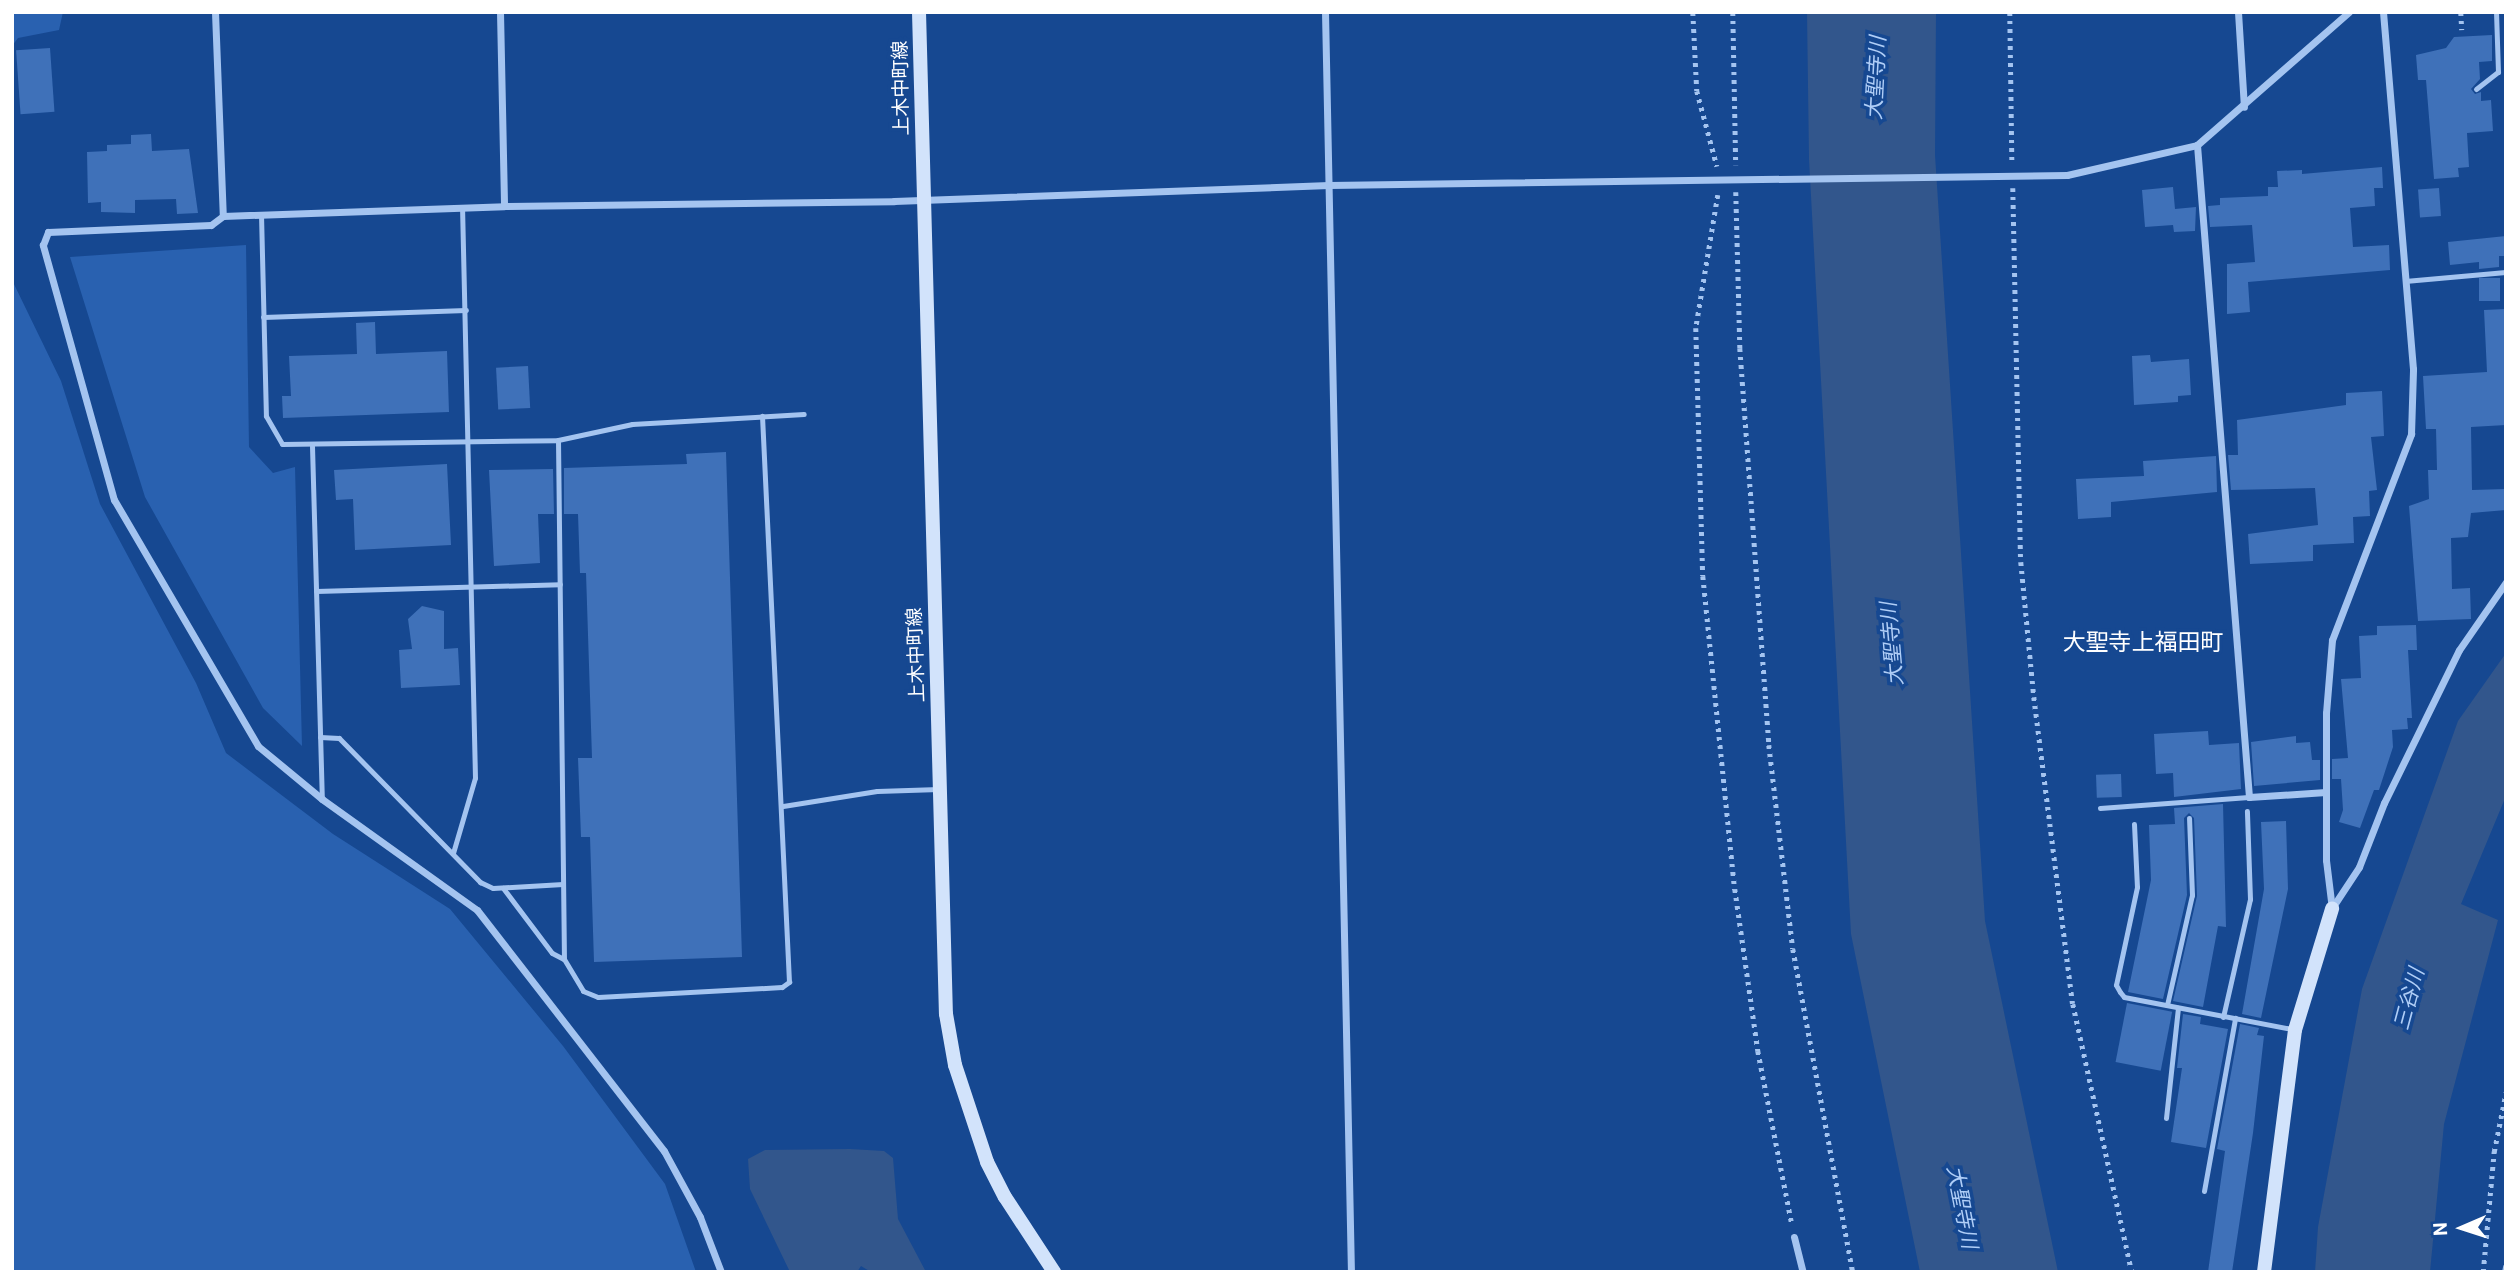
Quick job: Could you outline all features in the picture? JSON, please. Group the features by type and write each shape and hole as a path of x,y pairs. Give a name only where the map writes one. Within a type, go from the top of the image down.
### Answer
{"main road":[{"name":"上木中町線","path":"919,12 946,1014 955,1066 987,1162 1004,1197 1054,1272"},
{"path":"2264,1272 2295,1030 2332,909"}],"street":[{"path":"215,12 223,216"},
{"path":"500,12 504,206"},
{"path":"1325,12 1351,1272"},
{"path":"2238,12 2244,107"},
{"path":"721,1272 700,1217 664,1151 511,949 477,910 322,799 258,746 114,500 43,244 48,232 211,225 223,216 462,207 922,200 1329,185 1736,181 2080,173 2197,145 2244,107 2349,12"},
{"path":"2332,909 2326,792 2327,672 2332,640 2411,434 2413,369 2383,12"},
{"path":"2197,145 2249,797 2326,792"},
{"path":"2332,909 2359,867 2384,803 2459,650 2506,582"},
{"path":"1794,1237 1803,1272"}],"lane":[{"path":"2476,89 2498,72 2496,12"},
{"path":"453,853 475,778 470,441 462,207"},
{"path":"261,214 266,416 271,430 282,444 312,446 558,440 632,424 804,414"},
{"path":"2405,281 2506,272"},
{"path":"263,317 466,310"},
{"path":"558,440 564,958 583,991 598,996 782,987 789,982 783,806 762,416"},
{"path":"312,446 322,799"},
{"path":"316,591 560,584"},
{"path":"320,737 339,738 480,882 503,888 563,884"},
{"path":"783,806 877,791 939,789"},
{"path":"2100,808 2249,797"},
{"path":"2223,1017 2250,899 2247,811"},
{"path":"2167,1005 2192,895 2189,818"},
{"path":"2134,824 2137,887 2116,985 2124,997 2295,1030"},
{"path":"503,888 552,953 564,958"},
{"path":"2166,1118 2178,1008"},
{"path":"2204,1191 2235,1018"}],"path":[{"path":"1693,12 1698,92 1721,181 1696,328 1703,576 1735,889 1758,1051 1794,1237"},
{"path":"1733,12 1740,348 1769,745 1801,1002 1853,1272"},
{"path":"2010,12 2021,562 2036,710 2073,1004 2132,1272"},
{"path":"2461,12 2462,30"},
{"path":"2483,1272 2494,1152 2506,1092"}],"shaded area":[{"path":"12,12 63,12 59,30 18,38 12,46"},
{"path":"246,245 249,447 273,473 295,467 302,746 263,708 145,497 70,257"},
{"path":"12,280 61,381 100,504 196,683 226,753 333,834 450,909 563,1046 665,1184 696,1272 12,1272"}],"water":[{"name":"大聖寺川","path":"1807,12 1936,12 1935,155 1985,921 2058,1272 1920,1272 1851,934 1809,159"},
{"name":"三谷川","path":"2506,653 2506,796 2461,904 2498,920 2444,1124 2430,1272 2315,1272 2318,1227 2362,989 2458,721"},
{"path":"765,1150 884,1151 893,1158 898,1219 926,1272 871,1272 861,1266 857,1272 790,1272 750,1189 748,1159"}],"building":[{"path":"2492,35 2492,61 2479,62 2480,79 2471,89 2475,94 2481,92 2481,101 2491,100 2493,131 2467,133 2469,167 2458,168 2459,177 2434,179 2426,80 2418,80 2416,55 2446,48 2454,37"},
{"path":"50,48 54,112 21,114 16,50"},
{"path":"151,134 152,151 189,149 198,213 177,214 176,199 135,200 135,213 101,212 101,202 88,203 87,152 107,151 107,145 131,144 131,135"},
{"path":"2382,167 2383,188 2374,188 2375,206 2350,208 2353,247 2389,245 2390,270 2248,282 2250,312 2227,314 2227,264 2255,262 2252,225 2210,227 2208,206 2220,205 2220,198 2268,196 2268,187 2278,187 2277,171 2302,170 2302,174"},
{"path":"2173,187 2175,209 2196,207 2195,231 2174,232 2173,225 2145,227 2142,190"},
{"path":"2439,188 2441,216 2420,217 2418,189"},
{"path":"2506,236 2506,256 2499,256 2499,267 2479,269 2479,262 2450,265 2448,242"},
{"path":"2479,278 2500,278 2500,301 2479,301"},
{"path":"2506,309 2506,425 2471,427 2472,490 2506,489 2506,510 2471,513 2468,537 2451,538 2452,589 2470,588 2471,619 2418,621 2409,506 2429,499 2428,470 2437,470 2436,429 2426,429 2423,376 2487,372 2484,310"},
{"path":"375,322 376,354 447,351 449,412 283,418 282,396 291,396 289,356 357,354 356,323"},
{"path":"2150,355 2151,362 2189,359 2191,395 2178,396 2178,402 2134,405 2132,356"},
{"path":"528,366 530,408 498,410 496,368"},
{"path":"2382,391 2384,436 2371,437 2377,490 2369,491 2370,516 2353,517 2354,543 2313,545 2313,561 2250,564 2248,534 2318,525 2315,488 2231,490 2228,455 2238,455 2237,420 2346,405 2346,393"},
{"path":"726,452 742,957 594,962 590,837 581,837 578,758 592,758 586,573 580,573 578,514 564,514 564,468 687,464 686,454"},
{"path":"2216,456 2217,492 2111,502 2111,517 2078,519 2076,479 2144,476 2143,461"},
{"path":"447,464 451,545 355,550 353,499 336,500 334,470"},
{"path":"553,469 554,514 538,514 540,563 494,566 489,470"},
{"path":"422,606 444,611 444,649 458,648 460,685 401,688 399,650 412,649 408,619"},
{"path":"2416,625 2417,650 2408,650 2412,718 2407,718 2408,729 2392,730 2393,747 2379,790 2374,790 2360,828 2339,822 2343,810 2341,779 2332,779 2332,759 2348,758 2341,679 2361,678 2359,636 2377,635 2377,626"},
{"path":"2208,731 2209,745 2239,743 2241,789 2174,797 2173,773 2156,774 2154,734"},
{"path":"2296,736 2296,743 2310,742 2312,760 2320,760 2320,780 2254,786 2251,742"},
{"path":"2121,774 2122,797 2097,798 2096,775"},
{"path":"2223,804 2226,927 2218,926 2203,1007 2173,1001 2197,896 2194,818 2189,813 2184,818 2187,895 2163,999 2128,992 2151,880 2149,825 2175,824 2174,808"},
{"path":"2286,821 2288,889 2261,1018 2242,1014 2264,889 2261,822"},
{"path":"2127,1003 2172,1012 2161,1071 2116,1062"},
{"path":"2183,1014 2201,1017 2200,1024 2228,1029 2206,1148 2171,1142 2182,1068 2177,1068"},
{"path":"2240,1024 2259,1028 2257,1035 2264,1036 2253,1133 2232,1272 2208,1272 2225,1151 2217,1149"}],"district":[{"name":"大聖寺上福田町","path":"2143,643"}]}
